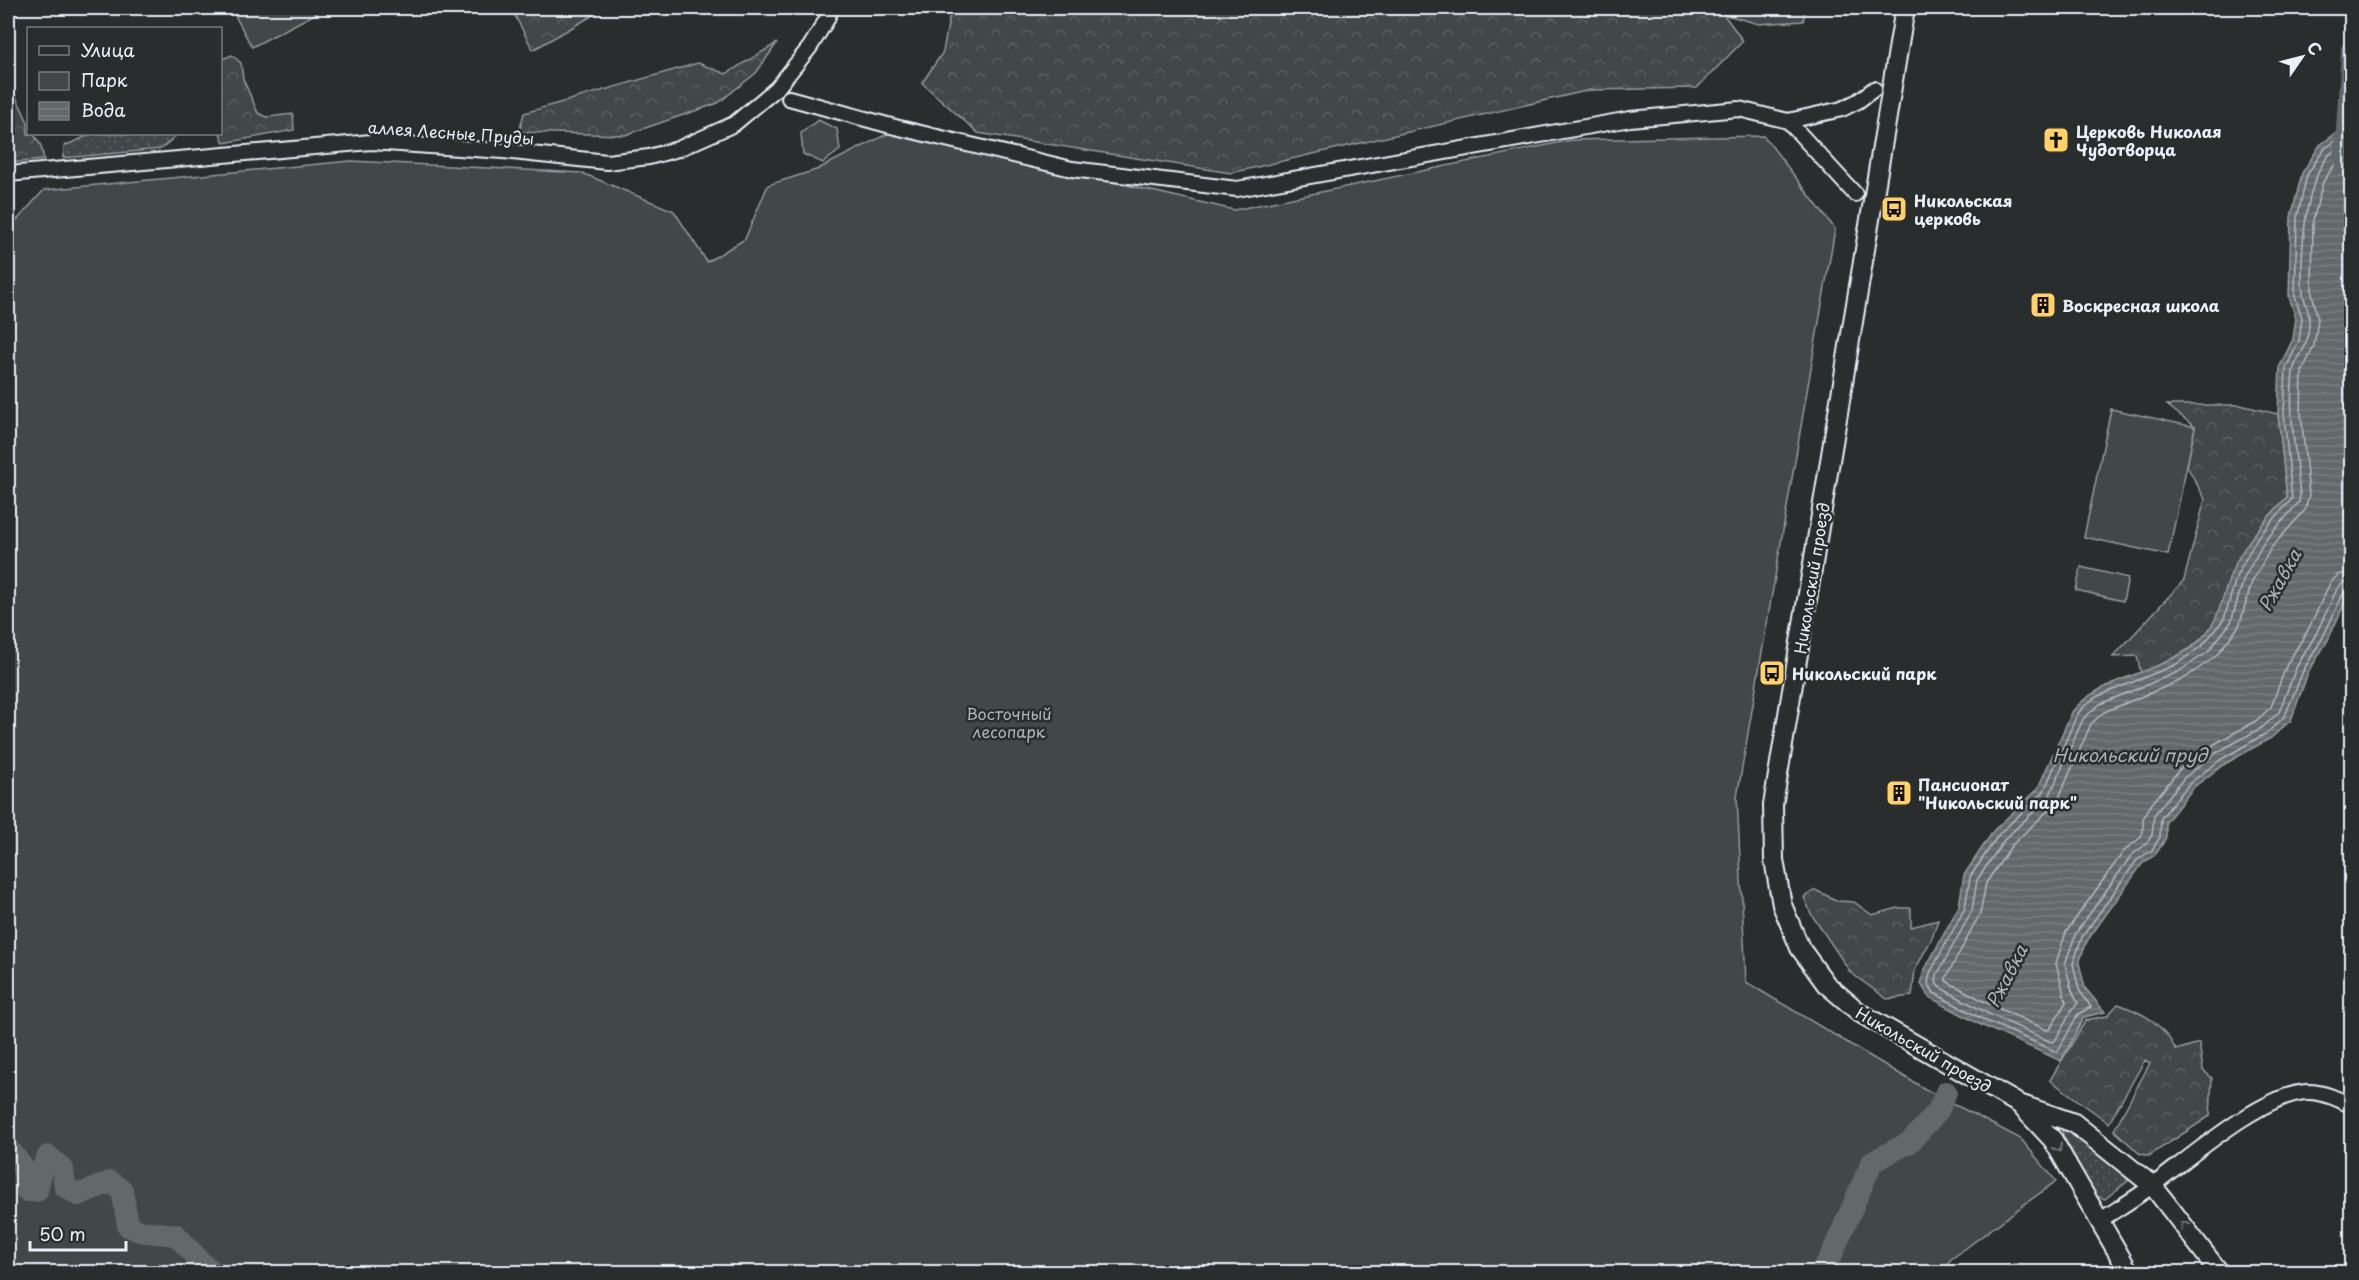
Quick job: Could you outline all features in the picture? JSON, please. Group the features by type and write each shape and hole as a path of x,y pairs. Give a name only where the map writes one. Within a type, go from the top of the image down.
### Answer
{"street":[{"name":"аллея Лесные Пруды","path":"8,174 371,141 607,162 649,157 678,149 734,124 777,88 810,46 827,19 831,8"},
{"name":"Никольский проезд","path":"1905,8 1773,805 1774,860 1782,905 1800,948 1826,984 1860,1013 2019,1104 2074,1124 2152,1186 2219,1272"},
{"path":"789,98 891,126 1072,169 1237,189 1630,119 1739,109 1788,121 1864,103 1874,88"},
{"path":"1788,121 1855,194"},
{"path":"2099,1221 2152,1186 2238,1123 2276,1099 2308,1092 2331,1096 2352,1106"},
{"name":"Никольский проезд","path":"2019,1104 2053,1140 2129,1272"}],"green space":[{"path":"231,8 317,8 319,12 252,47"},
{"path":"511,8 594,8 597,13 533,50"},
{"path":"951,8 1719,8 1743,41 1697,88 1590,90 1231,173 978,133 922,83 943,52"},
{"path":"1701,8 1806,8 1803,21 1759,24"},
{"path":"777,43 756,73 718,103 625,135 519,132 524,113 698,63 726,74"},
{"path":"232,55 241,63 243,79 258,113 267,117 293,114 294,130 224,143 221,135 222,59"},
{"path":"8,80 27,120 27,135 35,135 41,146 44,160 8,163"},
{"path":"818,120 837,129 840,150 823,163 803,154 801,133"},
{"name":"Восточный лесопарк","path":"893,131 1234,210 1571,140 1764,136 1835,229 1737,797 1746,982 1925,1089 2021,1139 2056,1181 1950,1260 1943,1272 8,1272 8,230 44,190 351,161 582,173 674,211 707,262 745,239 768,185 816,170"},
{"path":"90,135 177,135 161,149 63,158 64,146"},
{"path":"2167,405 2240,405 2278,414 2287,497 2243,551 2232,572 2220,611 2212,627 2185,651 2141,673 2137,656 2113,657 2184,580 2205,499 2187,466 2195,427"},
{"path":"2111,409 2195,427 2168,555 2084,537"},
{"path":"2081,567 2128,578 2123,601 2076,590"},
{"path":"1815,890 1838,901 1854,902 1872,915 1898,908 1911,908 1911,927 1938,920 1932,938 1915,970 1912,996 1887,999 1851,973 1811,914 1804,897"},
{"path":"2118,1004 2153,1021 2165,1033 2176,1050 2199,1043 2203,1070 2212,1078 2210,1116 2149,1156 2139,1153 2114,1130 2150,1063 2145,1060 2109,1123 2050,1080 2086,1020 2107,1016"},
{"path":"2066,1125 2125,1174 2128,1181 2105,1199 2095,1196 2063,1135 2062,1129"}],"water":[{"name":"Никольский пруд","path":"2340,130 2352,132 2351,589 2328,640 2308,673 2291,720 2271,738 2223,765 2194,787 2166,822 2166,838 2156,854 2142,864 2087,941 2079,963 2085,988 2105,1012 2084,1017 2061,1061 1981,1025 1929,997 1921,984 1924,971 1959,906 1964,875 1994,830 2037,790 2072,712 2099,690 2167,662 2198,642 2215,619 2231,574 2242,552 2255,533 2287,497 2278,414 2280,366 2293,339 2296,318 2289,297 2291,217 2302,173 2320,145"}],"waterway":[{"name":"Ржавка","path":"2345,162 2352,50"},
{"name":"Ржавка","path":"1821,1272 1832,1254 1872,1162 1910,1142 1938,1111 1946,1092"},
{"name":"Ржавка","path":"8,1154 13,1154 23,1168 27,1191 37,1191 41,1171 48,1156 63,1169 65,1187 78,1195 110,1182 122,1190 128,1226 139,1231 176,1235 205,1266 214,1272"}],"place":[{"name":"Церковь Николая Чудотворца","path":"2056,140"},
{"name":"Никольская церковь","path":"1894,209"},
{"name":"Воскресная школа","path":"2043,305"},
{"name":"Никольский парк","path":"1772,673"},
{"name":"Пансионат \"Никольский парк\"","path":"1899,793"}]}
